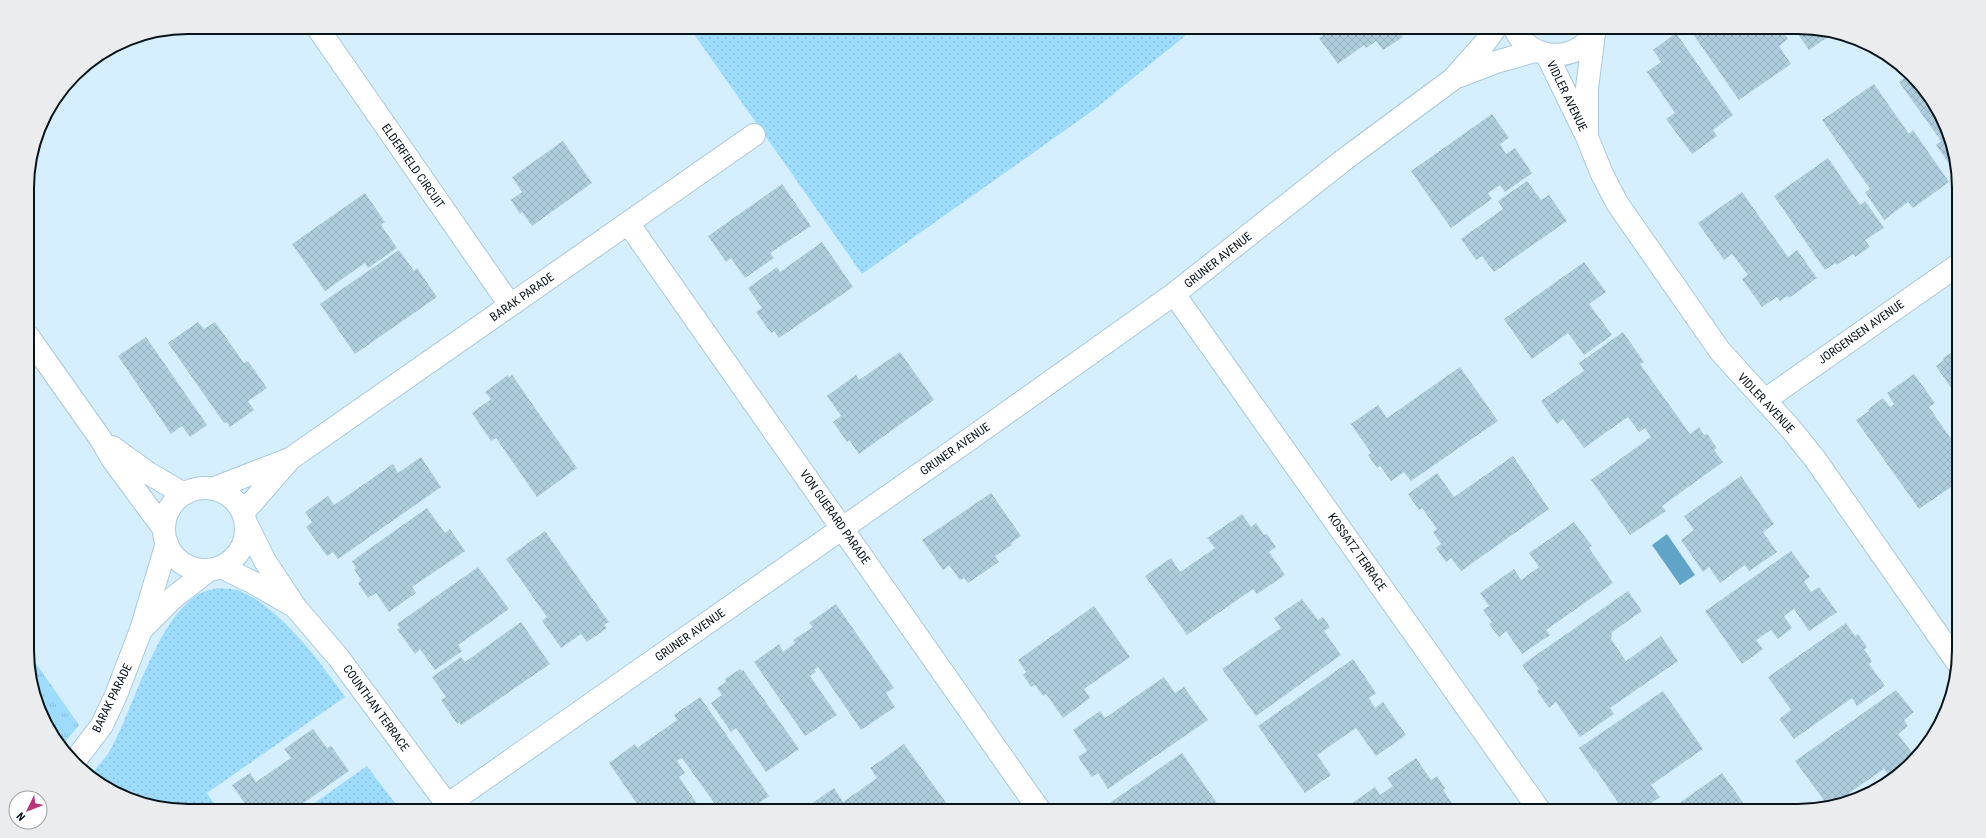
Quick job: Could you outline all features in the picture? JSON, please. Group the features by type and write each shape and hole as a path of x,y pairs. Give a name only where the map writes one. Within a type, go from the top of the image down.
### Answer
{"street":[{"name":"ELDERFIELD CIRCUIT","path":"322,34 510,305"},
{"name":"GRUNER AVENUE","path":"456,804 842,528 1174,294 1345,159 1452,79 1484,44 1491,34"},
{"path":"1518,34 1523,41 1541,53"},
{"name":"GRUNER AVENUE","path":"1452,79 1496,62 1541,53 1561,56 1574,52 1585,45 1593,34"},
{"name":"VIDLER AVENUE","path":"1587,137 1587,88 1595,34"},
{"name":"VIDLER AVENUE","path":"1541,53 1587,137 1602,174 1625,215 1720,351 1791,429 1815,459 1952,655"},
{"name":"BARAK PARADE","path":"212,489 290,459 754,135"},
{"name":"VON GUERARD PARADE","path":"628,223 1035,804"},
{"name":"JORGENSEN AVENUE","path":"1765,400 1952,269"},
{"name":"KOSSATZ TERRACE","path":"1174,294 1535,804"},
{"path":"34,344 100,438 113,460 166,536 174,555 184,564 196,569 215,569 233,560 241,550 245,538 245,519 236,502 225,493 212,489 197,489 184,494 173,503 167,515 166,536"},
{"path":"100,438 148,473 184,494"},
{"name":"BARAK PARADE","path":"245,519 290,459"},
{"name":"COUNTHAN TERRACE","path":"245,519 265,561 296,608 338,657 447,804"},
{"name":"BARAK PARADE","path":"77,757 102,725 116,695 141,630 166,536"},
{"name":"BARAK PARADE","path":"141,630 174,597 215,569"},
{"name":"COUNTHAN TERRACE","path":"215,569 254,582 296,608"}],"green space":[{"path":"694,34 1187,34 1095,109 862,274"},
{"path":"218,588 233,589 257,600 271,611 299,638 345,697 207,793 214,804 178,804 148,799 120,788 93,772 108,754 115,741 159,641 183,607 197,595"},
{"path":"34,663 79,725 65,742 50,718 42,700"},
{"path":"367,766 396,804 313,804"}],"shaded area":[{"path":"1667,534 1695,575 1680,585 1652,545"}],"building":[{"path":"1325,34 1401,34 1403,37 1383,50 1376,41 1366,48 1364,45 1338,64 1319,38"},
{"path":"1677,34 1733,115 1713,130 1717,136 1692,154 1666,119 1675,113 1647,72 1661,62 1653,50"},
{"path":"1693,34 1785,34 1788,39 1779,46 1791,64 1739,100"},
{"path":"1798,34 1828,37 1809,50"},
{"path":"1905,77 1926,102 1944,138 1951,166 1936,145 1941,141 1899,82"},
{"path":"1874,84 1909,134 1913,130 1949,182 1913,208 1908,202 1884,220 1865,192 1870,189 1822,120"},
{"path":"1492,114 1509,138 1500,144 1506,154 1515,148 1532,173 1505,192 1500,185 1488,193 1492,199 1451,228 1411,171"},
{"path":"563,141 592,183 532,226 522,212 520,214 511,200 522,192 512,177"},
{"path":"1828,158 1860,205 1865,201 1884,228 1865,240 1870,247 1855,257 1853,254 1837,265 1835,263 1825,270 1774,196"},
{"path":"1527,181 1541,200 1549,195 1567,221 1494,272 1482,256 1476,260 1461,239 1503,209 1498,201"},
{"path":"782,184 811,226 770,253 774,258 745,278 731,258 726,262 708,236"},
{"path":"1742,192 1788,257 1797,250 1817,278 1789,298 1787,296 1780,301 1777,297 1762,307 1742,279 1748,275 1732,254 1724,260 1698,223"},
{"path":"365,193 385,222 381,225 397,248 368,268 365,263 325,291 292,244"},
{"path":"822,242 853,287 779,338 774,331 771,333 756,312 762,308 748,288 777,267 780,272"},
{"path":"399,250 414,271 417,268 437,297 355,354 320,304"},
{"path":"1584,262 1606,292 1589,304 1612,335 1584,355 1568,333 1532,359 1504,319"},
{"path":"198,322 204,329 215,322 244,363 248,361 267,388 248,401 254,410 230,427 227,422 224,423 168,343"},
{"path":"1623,332 1644,362 1640,364 1690,434 1699,427 1704,435 1707,434 1717,448 1714,450 1723,462 1662,506 1666,511 1630,535 1591,480 1651,437 1645,428 1639,432 1628,417 1584,448 1563,419 1557,424 1541,401 1584,371 1579,363"},
{"path":"146,337 207,425 190,437 182,426 171,434 118,356"},
{"path":"900,352 934,400 859,454 849,440 847,442 833,422 841,416 827,396 856,375 859,380"},
{"path":"1952,352 1952,389 1936,366 1944,360 1943,358"},
{"path":"1460,367 1498,421 1411,481 1404,472 1391,481 1380,466 1377,468 1368,455 1371,453 1351,424 1378,405 1387,418"},
{"path":"1914,374 1935,403 1929,407 1952,440 1952,486 1919,509 1856,420 1869,411 1868,409 1883,398 1890,407 1894,404 1887,393"},
{"path":"508,375 509,378 512,375 577,468 537,497 496,438 491,441 472,413 491,399 485,392"},
{"path":"1513,456 1549,509 1461,571 1451,558 1446,562 1436,548 1441,544 1433,532 1437,529 1422,508 1419,510 1408,494 1437,473 1454,497"},
{"path":"421,457 441,487 338,559 333,552 327,556 306,527 312,522 305,512 328,496 334,505 393,464 398,473"},
{"path":"1741,476 1774,524 1763,532 1777,552 1749,571 1745,565 1720,583 1709,567 1703,572 1681,540 1694,530 1684,516"},
{"path":"991,493 1021,536 1011,543 1012,545 995,556 999,562 968,583 964,578 960,580 949,565 943,570 922,540"},
{"path":"427,508 445,533 450,529 465,551 412,587 416,593 389,612 376,593 368,598 358,583 361,580 354,569 356,568 352,561"},
{"path":"1242,514 1251,527 1256,523 1264,535 1267,534 1276,547 1269,552 1285,575 1257,594 1253,589 1187,635 1145,576 1171,558 1180,572 1215,548 1207,538"},
{"path":"1574,522 1592,546 1589,548 1613,583 1546,630 1550,635 1522,654 1506,631 1499,637 1489,624 1492,622 1483,610 1489,606 1480,593 1514,569 1521,580 1539,567 1529,553"},
{"path":"545,531 609,622 604,625 607,628 587,642 581,634 561,648 542,621 547,617 506,559"},
{"path":"1791,551 1810,577 1804,581 1811,592 1819,587 1837,612 1809,631 1794,609 1784,616 1792,628 1778,639 1771,630 1756,640 1763,649 1742,664 1705,611"},
{"path":"478,567 509,609 458,645 462,651 435,670 420,649 415,654 397,629 400,628 397,624"},
{"path":"1628,591 1642,611 1612,632 1611,639 1626,661 1661,636 1678,661 1610,708 1614,714 1580,737 1556,702 1549,708 1537,691 1539,689 1522,665"},
{"path":"1302,599 1318,620 1323,617 1330,627 1324,631 1341,655 1256,716 1222,669 1281,628 1274,618"},
{"path":"836,604 894,688 886,693 895,707 861,730 818,667 814,670 816,672 810,676 837,715 805,736 754,662 779,644 783,652 795,643 793,640 813,627 809,623"},
{"path":"1094,606 1130,657 1084,689 1090,698 1063,718 1046,694 1043,696 1035,685 1031,687 1023,675 1026,672 1018,660"},
{"path":"521,622 550,664 461,725 459,722 457,724 441,700 446,697 432,677 461,657 465,662"},
{"path":"1846,623 1855,636 1858,634 1867,647 1864,649 1872,661 1869,664 1885,686 1857,706 1852,698 1794,739 1779,719 1791,710 1768,677"},
{"path":"1353,659 1376,693 1369,698 1375,708 1383,702 1406,735 1376,756 1356,728 1317,755 1331,775 1305,793 1258,726"},
{"path":"740,669 742,671 743,670 799,749 766,772 736,728 731,732 711,703 722,695 717,688 726,682 725,679"},
{"path":"1164,677 1175,693 1184,687 1208,720 1108,789 1098,773 1092,777 1078,757 1087,751 1073,730 1100,711 1105,718"},
{"path":"1896,690 1914,712 1904,720 1908,726 1898,734 1913,753 1888,775 1884,769 1843,798 1825,802 1795,761"},
{"path":"1663,691 1703,749 1651,785 1660,797 1650,804 1619,804 1579,748"},
{"path":"700,697 769,796 758,804 715,804 682,758 677,761 685,773 679,777 697,804 637,804 609,763 635,744 637,748 677,720 674,715"},
{"path":"313,729 327,748 331,746 349,771 302,804 245,804 232,785 250,773 256,782 291,758 284,749"},
{"path":"904,744 947,804 811,804 834,788 843,802 877,778 870,768"},
{"path":"1182,753 1218,804 1112,804 1111,802"},
{"path":"1416,758 1431,780 1437,776 1445,788 1443,790 1452,803 1351,804 1375,787 1380,795 1393,786 1387,778"},
{"path":"1722,773 1744,804 1678,804"}]}
